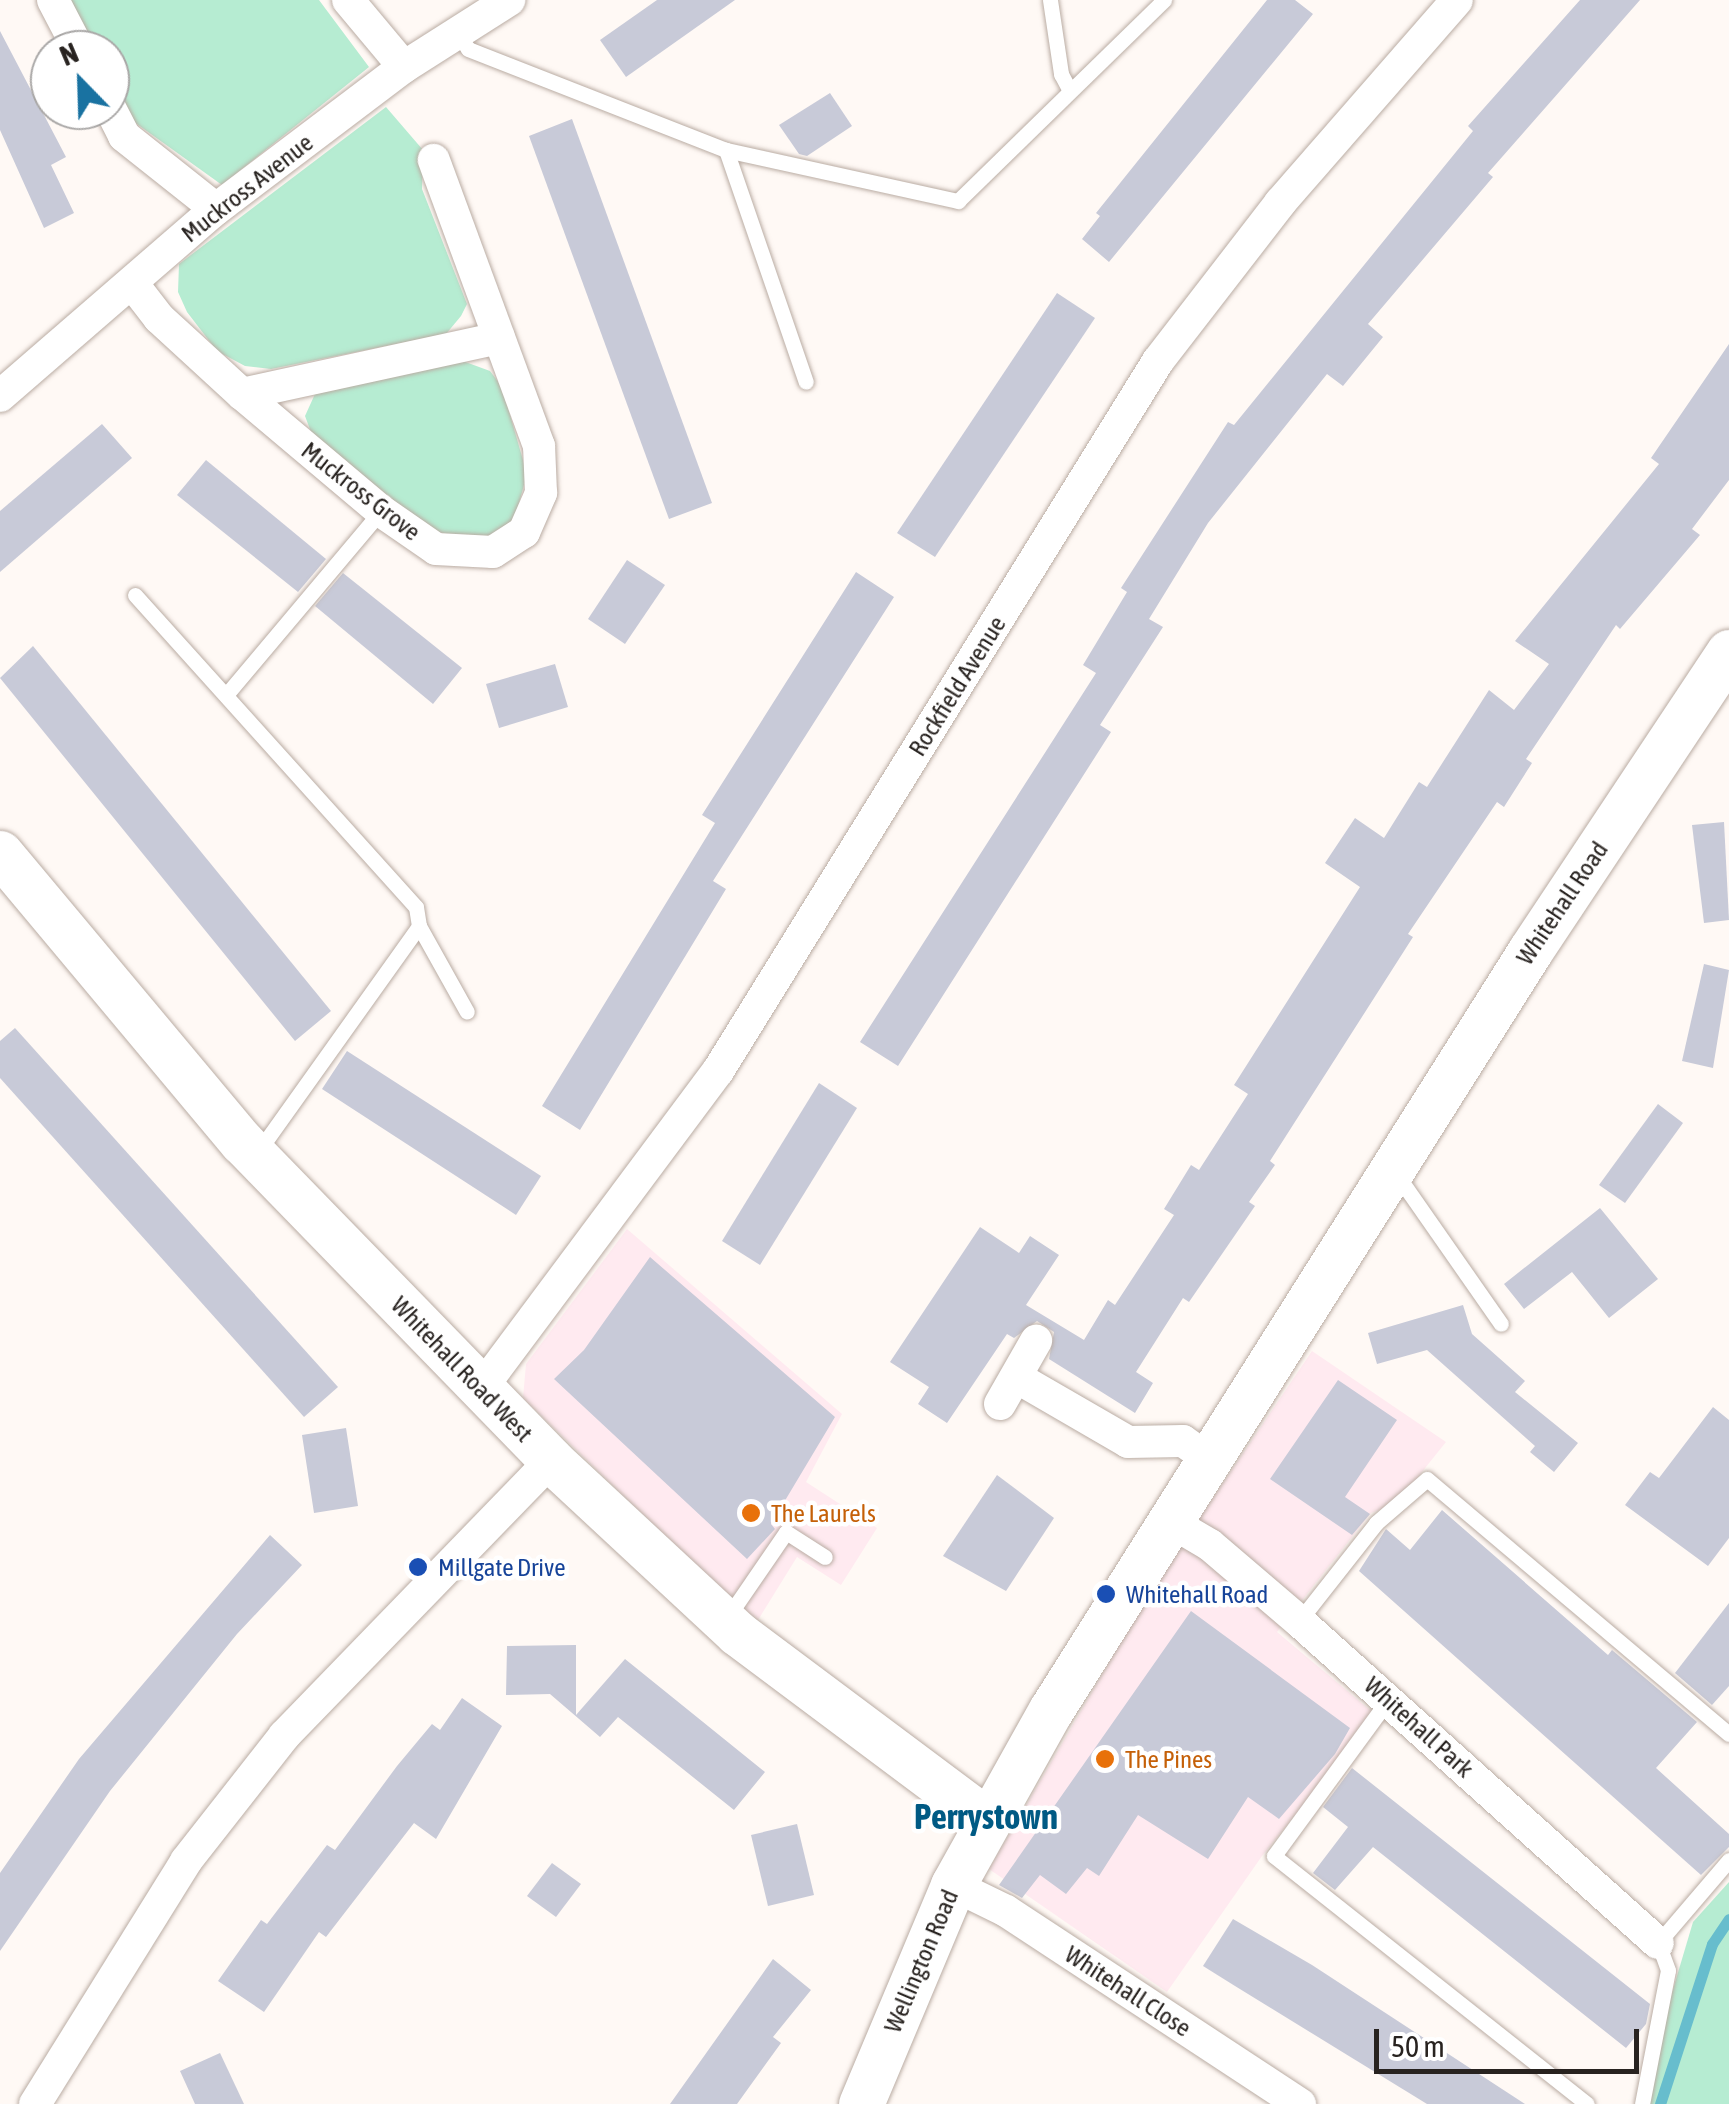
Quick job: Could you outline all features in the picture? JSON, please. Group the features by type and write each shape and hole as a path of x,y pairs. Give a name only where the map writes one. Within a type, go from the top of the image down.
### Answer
{"street":[{"path":"53,0 69,30"},
{"path":"348,0 404,67"},
{"name":"Muckross Avenue","path":"0,396 216,209 404,67 509,0"},
{"name":"Rockfield Avenue","path":"480,1390 718,1071 1158,361 1280,203 1458,0"},
{"path":"121,130 216,209"},
{"name":"Muckross Grove","path":"132,283 159,318 242,394 381,511 436,549 465,554 493,552 524,532 541,492 538,446 434,160"},
{"path":"242,394 498,338"},
{"name":"Whitehall Road","path":"986,1819 1392,1169 1729,652"},
{"name":"Whitehall Road West","path":"0,852 256,1155 550,1460 725,1621 837,1713 986,1819"},
{"path":"1036,1341 1008,1390 1128,1442 1183,1441 1210,1460"},
{"path":"36,2104 186,1861 284,1736 550,1460"},
{"name":"Whitehall Park","path":"1171,1522 1210,1544 1658,1942"},
{"name":"Wellington Road","path":"861,2104 953,1884 986,1819"},
{"name":"Whitehall Close","path":"953,1884 1006,1911 1300,2104"}],"lane":[{"path":"1050,0 1060,74 1070,90"},
{"path":"457,33 468,49 726,150 958,201 1164,0"},
{"path":"726,150 806,382"},
{"path":"226,695 381,511"},
{"path":"136,594 416,907 419,926 467,1012"},
{"path":"256,1155 419,926"},
{"path":"1392,1169 1501,1324"},
{"path":"1299,1621 1376,1523 1427,1479 1729,1734"},
{"path":"725,1621 786,1532 826,1557"},
{"path":"1388,1700 1274,1856 1587,2104"},
{"path":"1642,2104 1668,1970 1658,1942 1729,1860"}],"shaded area":[{"path":"627,1229 842,1414 806,1482 877,1528 841,1585 797,1557 758,1620 729,1599 523,1398 526,1364"},
{"path":"1312,1351 1446,1442 1397,1503 1371,1513 1277,1632 1376,1715 1262,1856 1167,1992 989,1869 1153,1587"}],"green space":[{"path":"69,0 319,0 369,67 222,185 130,119 130,30 84,30"},
{"path":"386,107 423,150 422,189 467,304 461,316 446,334 271,369 245,366 217,351 187,312 178,292 179,264"},
{"path":"460,360 490,371 502,387 527,474 514,521 494,535 469,540 428,529 311,432 305,416 315,394"},
{"path":"1729,1882 1729,2104 1639,2104 1693,1922"}],"building":[{"path":"657,0 735,0 626,77 600,40"},
{"path":"1267,0 1295,0 1313,14 1109,262 1082,239 1100,216 1096,213"},
{"path":"1580,0 1640,0 1488,173 1493,177 1368,324 1383,337 1343,386 1327,374 1208,523 1149,619 1163,627 1100,725 1111,732 898,1066 860,1042 1096,673 1083,665 1127,592 1121,588 1228,422 1234,425 1473,131 1468,126"},
{"path":"0,31 30,88 30,130 52,130 66,157 51,165 74,213 44,228 0,130"},
{"path":"830,93 852,126 807,156 799,154 779,125"},
{"path":"572,119 712,503 669,519 529,136"},
{"path":"1057,293 1095,318 935,557 897,533"},
{"path":"1729,344 1729,480 1692,529 1700,535 1620,629 1616,625 1526,759 1532,763 1504,807 1497,802 1408,934 1413,937 1270,1161 1275,1165 1249,1202 1255,1206 1189,1302 1183,1298 1136,1372 1153,1383 1135,1413 1049,1359 1054,1332 1037,1321 1014,1338 1007,1334 947,1423 918,1404 929,1387 890,1362 980,1227 1019,1253 1030,1236 1059,1255 1026,1305 1084,1340 1108,1300 1115,1305 1174,1215 1164,1209 1191,1165 1199,1170 1248,1094 1234,1085 1360,887 1325,863 1355,818 1384,838 1419,782 1427,787 1489,690 1514,710 1549,664 1515,641 1659,464 1651,458"},
{"path":"102,424 132,458 0,572 0,511"},
{"path":"206,460 326,559 298,592 177,495"},
{"path":"627,560 665,585 625,644 588,619"},
{"path":"856,572 894,597 713,881 726,889 580,1130 542,1106 715,823 702,815"},
{"path":"343,573 462,668 433,704 315,606"},
{"path":"33,646 331,1011 295,1041 0,678"},
{"path":"555,664 568,707 499,728 486,684"},
{"path":"1724,822 1729,920 1704,923 1692,825"},
{"path":"1704,964 1729,970 1713,1068 1682,1061"},
{"path":"15,1028 338,1387 304,1417 0,1078 0,1041"},
{"path":"347,1051 541,1176 516,1215 322,1089"},
{"path":"819,1083 857,1108 760,1265 722,1241"},
{"path":"1658,1104 1683,1123 1625,1203 1599,1185"},
{"path":"1600,1208 1658,1279 1609,1318 1572,1272 1524,1309 1504,1284"},
{"path":"650,1257 835,1417 771,1524 775,1529 747,1559 554,1379 584,1350"},
{"path":"1463,1305 1472,1334 1525,1381 1515,1392 1578,1443 1554,1472 1530,1452 1535,1446 1427,1350 1377,1364 1368,1333"},
{"path":"1338,1380 1397,1420 1345,1497 1370,1514 1352,1535 1270,1479"},
{"path":"1713,1407 1729,1420 1729,1538 1708,1566 1625,1505 1650,1472 1659,1478"},
{"path":"346,1428 358,1506 314,1513 302,1435"},
{"path":"997,1475 1054,1518 1006,1591 943,1556"},
{"path":"1442,1510 1608,1655 1612,1650 1697,1722 1656,1768 1729,1834 1729,1847 1701,1875 1359,1571 1386,1529 1410,1550"},
{"path":"270,1535 302,1565 237,1634 110,1791 0,1951 0,1873 79,1759"},
{"path":"1729,1603 1729,1686 1712,1705 1675,1673"},
{"path":"1191,1611 1350,1728 1335,1754 1279,1819 1248,1797 1208,1859 1138,1815 1099,1876 1087,1868 1066,1894 1040,1875 1022,1898 999,1885"},
{"path":"576,1645 576,1715 625,1659 765,1772 734,1810 618,1717 600,1737 550,1694 506,1695 507,1646"},
{"path":"462,1698 502,1726 436,1839 414,1823 326,1937 319,1932 264,2012 218,1981 261,1920 267,1924 327,1845 335,1850 432,1724 440,1730"},
{"path":"1352,1768 1650,2004 1646,2024 1626,2048 1373,1847 1335,1890 1313,1873 1348,1827 1323,1807"},
{"path":"797,1824 814,1895 768,1906 751,1835"},
{"path":"552,1863 581,1884 556,1917 527,1896"},
{"path":"1233,1919 1312,1965 1525,2104 1427,2104 1203,1966"},
{"path":"773,1959 811,1990 773,2037 781,2043 737,2104 670,2104"},
{"path":"220,2053 244,2104 195,2104 180,2071"}],"waterway":[{"path":"1660,2104 1712,1944 1729,1919"}],"place":[{"name":"The Laurels","path":"751,1513"},
{"name":"Millgate Drive","path":"418,1567"},
{"name":"Whitehall Road","path":"1106,1594"},
{"name":"The Pines","path":"1105,1759"}],"district":[{"name":"Perrystown","path":"986,1816"}]}
